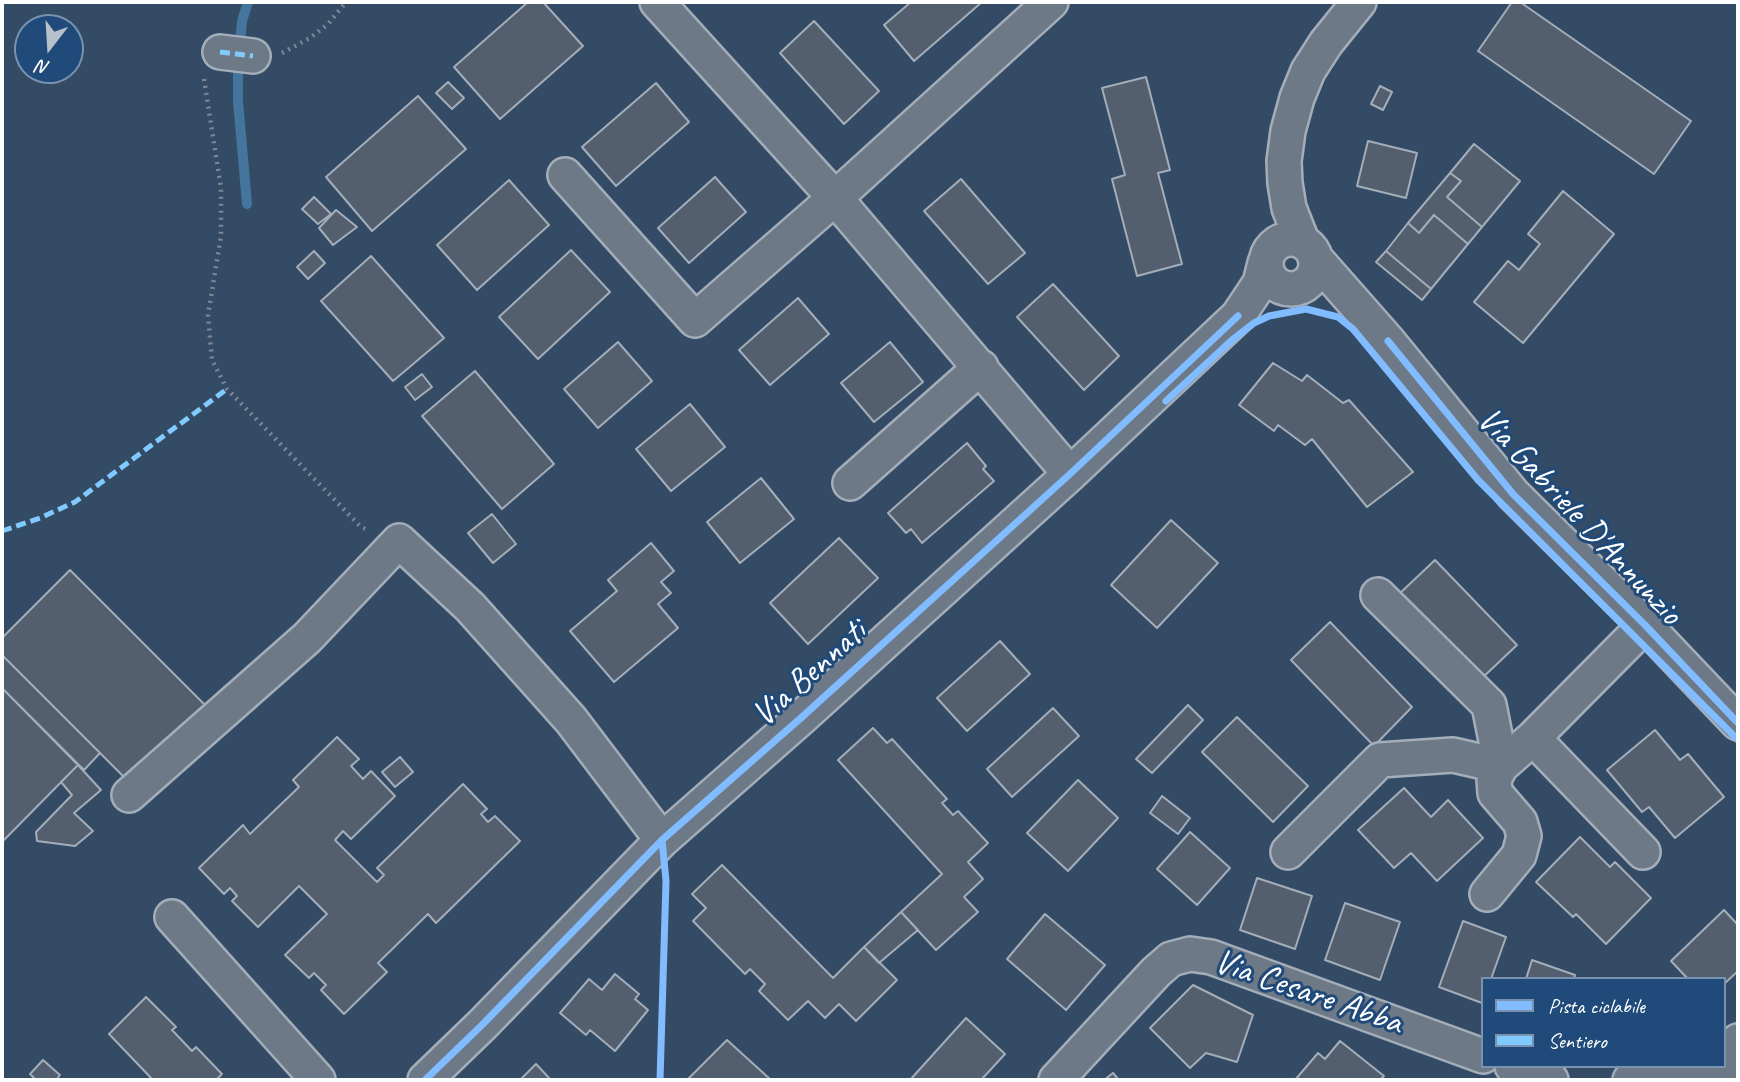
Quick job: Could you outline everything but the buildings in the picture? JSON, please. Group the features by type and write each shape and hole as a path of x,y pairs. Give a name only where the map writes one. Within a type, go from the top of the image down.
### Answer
{"street":[{"path":"657,2 835,198 1070,474"},
{"path":"565,175 695,320 835,198 1051,2"},
{"name":"Via Bennati","path":"425,1080 662,840 1070,474 1238,316 1260,283 1276,184 1284,161 1294,109 1308,71 1325,43 1359,2"},
{"path":"220,52 253,56"},
{"name":"Via Bennati","path":"1284,161 1289,208 1308,250"},
{"path":"1291,239 1308,250 1316,268 1312,278 1302,286 1289,290 1277,285 1268,275 1266,258 1273,245 1291,239"},
{"name":"Via Gabriele D'Annunzio","path":"1308,250 1388,341 1513,494 1645,625 1738,723"},
{"path":"850,482 981,368"},
{"path":"129,796 307,638 399,541 470,607 571,720 662,840"},
{"path":"1378,595 1489,705 1501,766"},
{"path":"1487,894 1519,855 1524,836 1520,822 1495,793 1494,779 1501,766 1533,738 1645,625"},
{"path":"1533,738 1643,852"},
{"path":"1289,852 1380,760 1453,755 1501,766"},
{"path":"172,917 318,1080"},
{"name":"Via Cesare Abba","path":"1056,1080 1156,972 1171,959 1190,954 1211,957 1481,1055"},
{"path":"1726,1057 1738,1041"},
{"path":"1518,1068 1551,1080"},
{"path":"1630,1080 1657,1069 1668,1068"}],"path":[{"path":"253,56 284,52 310,38 328,24 346,2"},
{"path":"220,52 206,56 202,71 221,188 221,236 208,315 212,360 227,389 361,527 399,541"}],"waterway":[{"path":"247,204 238,101 238,63 242,21 248,2"}],"marked path":[{"path":"220,52 253,56"},
{"path":"2,531 75,502 227,389"}],"cycle path":[{"path":"1166,401 1254,323 1269,316 1306,309 1338,317 1353,329 1478,480 1738,740"},
{"path":"425,1080 662,840 1070,474 1238,316"},
{"path":"1388,341 1513,494 1645,625 1738,723"},
{"path":"660,1080 666,881 662,840"}]}
